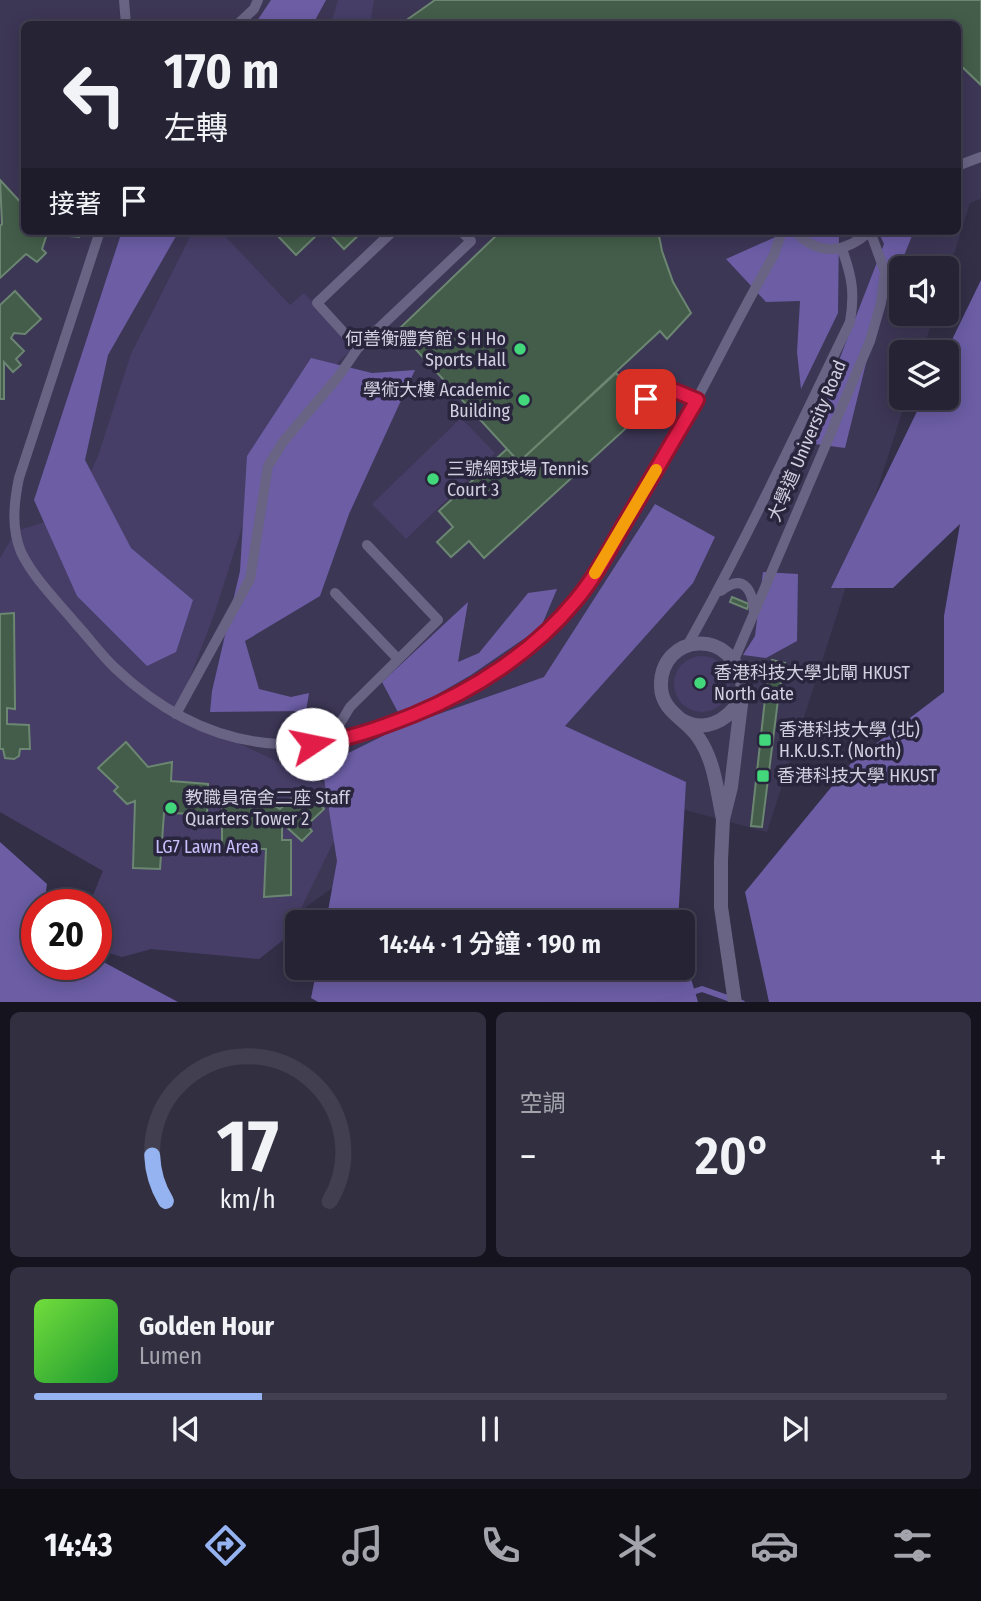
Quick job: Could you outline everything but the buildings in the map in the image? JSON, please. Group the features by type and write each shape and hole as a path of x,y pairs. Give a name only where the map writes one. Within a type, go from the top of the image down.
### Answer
{"street":[{"path":"687,646 700,643 713,645 734,660"},
{"name":"大學道 University Road","path":"687,646 675,653 665,664 661,678 663,699 675,716 698,737 713,771 723,819"},
{"name":"大學道 University Road","path":"734,660 741,673 743,688 723,819 721,908 735,1002"},
{"path":"675,716 688,724 703,726 718,723 731,714 739,702"}],"lane":[{"path":"124,0 125,21"},
{"path":"241,21 254,9 258,0"},
{"path":"961,164 981,157"},
{"path":"99,235 19,478 14,504 21,551 42,583 113,667 156,704 203,728 270,744 329,742 377,729 431,707 514,659 553,625 577,599 598,570 697,400 776,250 781,235"},
{"path":"358,348 317,303 389,235"},
{"path":"176,715 250,579 268,466 282,442 338,377 358,348 471,241 465,235"},
{"path":"776,250 797,235"},
{"path":"799,235 813,246 842,249 857,243 866,235"},
{"name":"大學道 University Road","path":"734,660 870,341 881,303 885,272 871,235"},
{"name":"大學道 University Road","path":"687,646 716,594 850,323 854,300 852,281 842,249"},
{"path":"646,399 668,388 697,400"},
{"path":"329,742 350,707 438,620 367,545"},
{"path":"716,594 729,584 739,583 747,587 753,595 754,616"},
{"path":"335,593 398,659"},
{"path":"312,721 312,744"}],"shaded area":[{"path":"0,0 981,0 981,199 970,203 961,232 961,21 21,21 21,235 960,235 953,256 889,256 889,326 931,326 926,340 889,340 889,410 903,410 767,832 678,808 345,879 304,910 285,910 285,939 259,959 151,949 122,957 112,954 112,889 96,889 103,871 0,812"},
{"path":"271,0 326,0 315,21 257,21"},
{"path":"121,235 177,235 108,355 85,460 131,548 193,600 176,652 147,666 77,596 34,500"},
{"path":"780,235 839,235 838,313 801,389 797,352 800,301 766,302 726,259"},
{"path":"880,235 912,235 904,256 889,256 889,293 875,327 845,448 807,443 884,244"},
{"path":"981,280 981,1002 769,1002 745,892 852,762 944,692 944,616 960,524 893,588 831,588 918,410 959,410 959,340 952,340"},
{"path":"311,358 372,373 415,370 349,514 320,596 245,641 259,689 291,697 309,693 306,711 210,712 212,691 240,571 247,456"},
{"path":"655,504 715,537 693,583 565,726 686,782 679,910 328,910 337,861 322,766 399,728 544,677"},
{"path":"763,572 798,574 797,641 766,658 743,655 755,636"},
{"path":"557,589 541,627 471,675 400,716 382,682 468,602 458,662 479,653 528,593"},
{"path":"0,842 47,884 46,889 21,889 21,980 112,980 112,967 178,1002 0,1002"},
{"path":"315,980 691,980 698,1002 318,1002 311,998"}],"green space":[{"path":"338,0 374,0 370,21 332,21"},
{"name":"LG7 Lawn Area","path":"191,235 228,235 226,237 290,305 304,293 354,347 318,382 248,508 215,612 176,714 355,798 300,910 285,910 285,939 259,959 151,949 122,957 112,954 112,889 96,889 103,871 0,812 0,558 16,531 71,514 98,456 131,354"},
{"name":"三號網球場 Tennis Court 3","path":"461,418 495,453 406,539 372,504"},
{"path":"696,656 708,656 722,664 730,678 728,695 722,704 708,712 696,712 679,700 674,690 674,678 686,661"}],"waterway":[{"path":"662,1002 702,989 739,1002"}],"slow traffic":[{"path":"595,573 656,470"}],"place":[{"name":"何善衡體育館 S H Ho Sports Hall","path":"520,349"},
{"name":"學術大樓 Academic Building","path":"524,400"},
{"name":"三號網球場 Tennis Court 3","path":"433,479"},
{"name":"香港科技大學北閘 HKUST North Gate","path":"700,683"},
{"name":"香港科技大學 (北) H.K.U.S.T. (North)","path":"765,740"},
{"name":"香港科技大學 HKUST","path":"763,776"},
{"name":"教職員宿舍二座 Staff Quarters Tower 2","path":"171,808"}],"route":[{"path":"312,744 377,729 431,707 514,659 553,625 577,599 598,570 697,400 668,388 646,399"}]}
